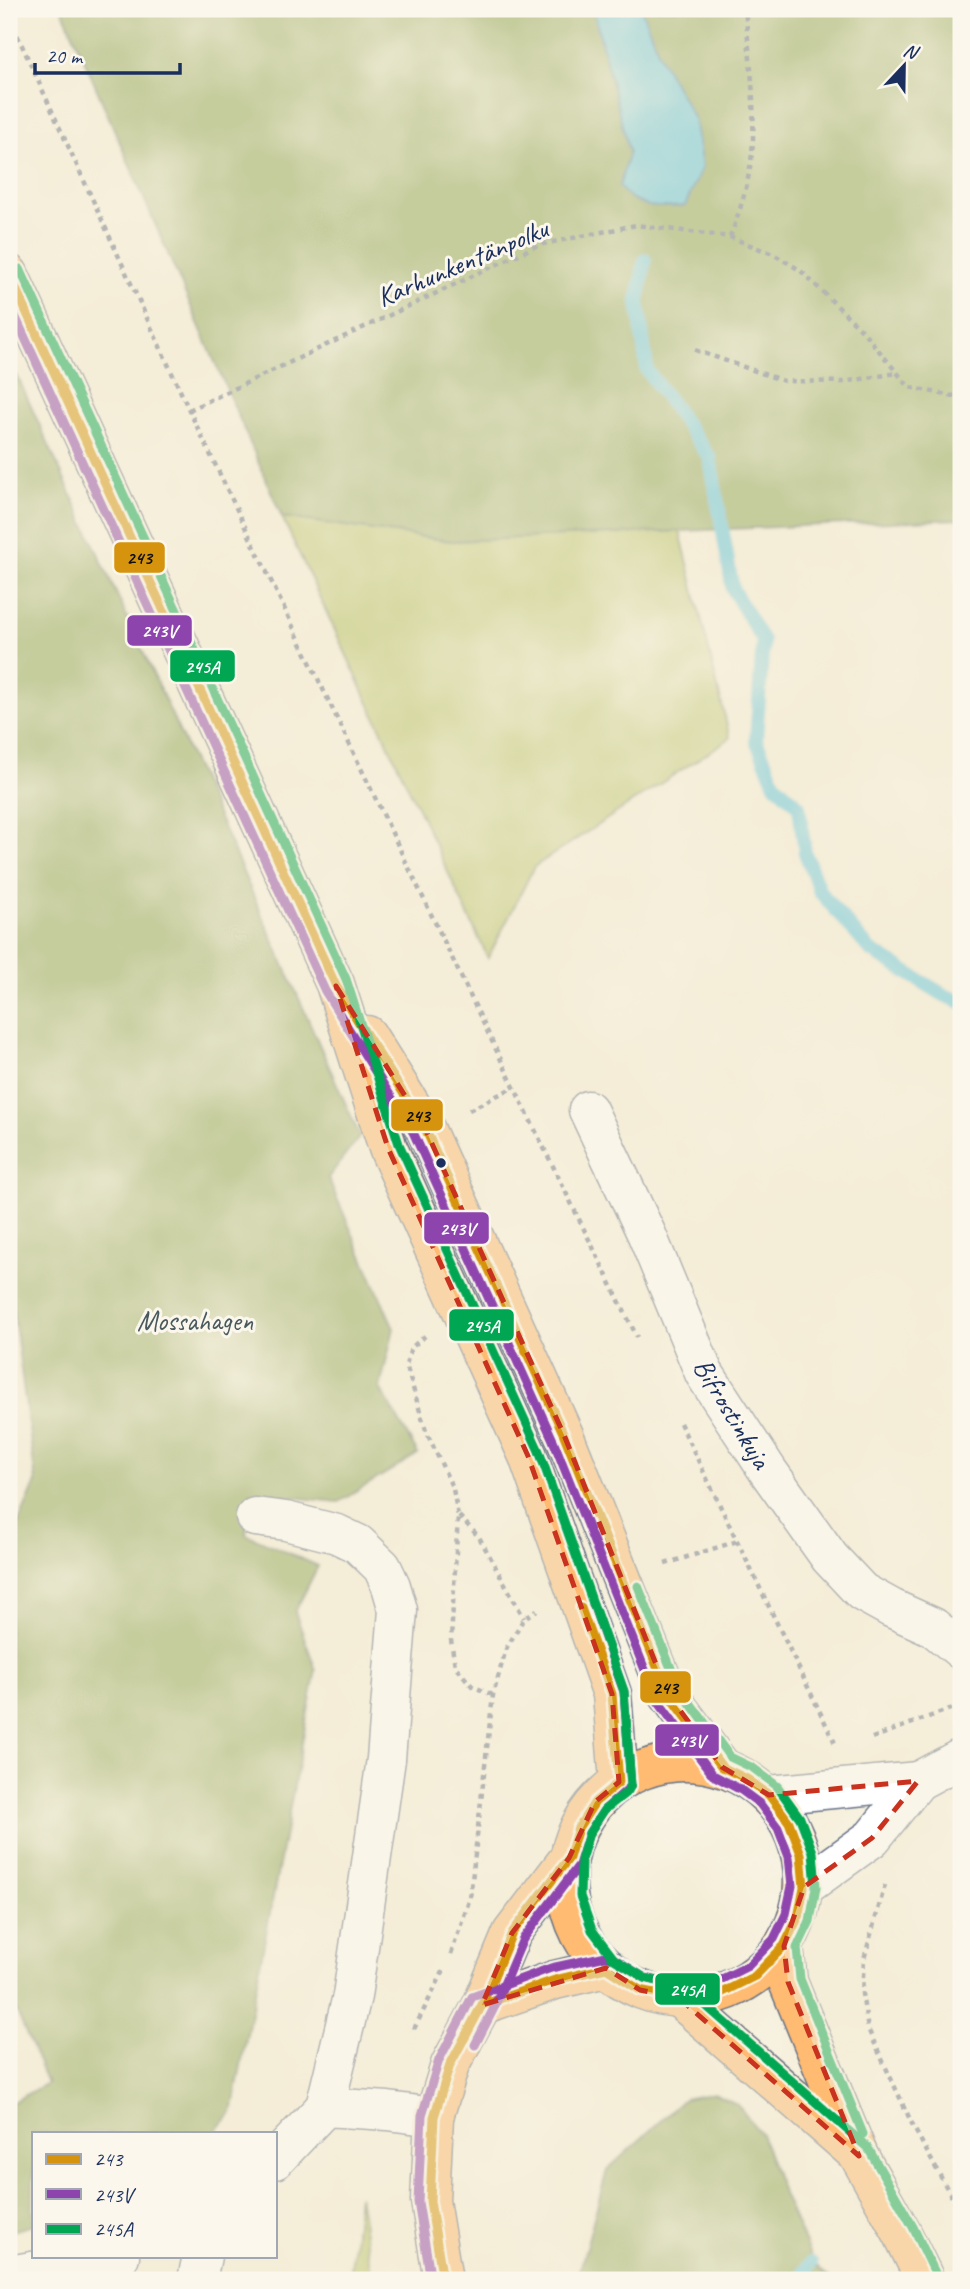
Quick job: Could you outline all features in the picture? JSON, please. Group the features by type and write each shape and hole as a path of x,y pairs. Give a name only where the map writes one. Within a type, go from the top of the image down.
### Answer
{"main road":[{"path":"9,274 336,986 388,1148 532,1468 612,1694 619,1782"},
{"path":"336,986 424,1126 564,1434 668,1694 722,1767"},
{"path":"687,1761 722,1767 747,1779 769,1795 789,1822 801,1854 804,1887 798,1918 784,1946 755,1976 719,1994 679,1998 640,1990 606,1968 581,1936 568,1898 569,1858 578,1828 595,1802 619,1782 651,1766 687,1761"},
{"path":"443,2280 430,2201 435,2117 450,2065 482,2005 512,1933 569,1858"},
{"path":"784,1946 788,1982 859,2156 925,2280"},
{"path":"482,2005 555,1980 606,1968"},
{"path":"679,1998 859,2156"}],"street":[{"name":"Bifrostinkuja","path":"587,1110 647,1235 704,1373 768,1471 830,1558 862,1592 933,1627 961,1650"},
{"path":"254,1517 286,1521 337,1534 358,1544 382,1567 398,1610 386,1759 354,1982 325,2106 276,2159"},
{"path":"804,1887 872,1838 918,1781 961,1758"},
{"path":"769,1795 918,1781"},
{"path":"325,2106 435,2117"},
{"path":"9,2275 108,2258"},
{"path":"197,2280 202,2258"}],"path":[{"path":"730,237 743,203 753,139 745,9"},
{"path":"9,17 189,410 641,1345"},
{"name":"Karhunkentänpolku","path":"189,410 538,245 636,225 730,237 773,254 800,270 861,329 909,387 952,396 961,394"},
{"path":"695,350 784,381 844,382 898,373"},
{"path":"469,1110 514,1087"},
{"path":"426,1335 411,1348 406,1365 426,1431 453,1489 458,1516 451,1640 455,1666 472,1686 493,1695"},
{"path":"677,1419 838,1751 850,1786"},
{"path":"458,1516 479,1537 524,1618"},
{"path":"657,1567 738,1541"},
{"path":"411,2041 449,1960 470,1898 493,1695 506,1649 524,1618 536,1610 548,1607"},
{"path":"838,1751 961,1705"},
{"path":"872,1838 886,1870 885,1887 864,1959 862,1994 868,2029 914,2127 961,2214"}],"highlighted area":[{"path":"336,986 424,1126 564,1435 668,1694 722,1767 769,1795 918,1781 872,1838 804,1887 784,1946 788,1982 859,2156 679,1998 640,1990 606,1968 482,2005 512,1933 569,1858 595,1802 619,1782 612,1694 528,1456 388,1148"}],"green space":[{"path":"62,9 961,9 961,519 451,541 282,517"},
{"name":"Mossahagen","path":"9,358 222,825 360,1136 328,1178 394,1328 380,1388 418,1454 339,1502 250,1493 246,1534 318,1566 295,1612 316,1670 232,2113 215,2132 32,2132 32,2225 9,2232 9,2104 47,2083 14,2005 9,2001 9,1545 36,1482 9,1280"},
{"path":"282,517 451,541 680,531 730,738 534,867 488,958"},
{"path":"714,2093 737,2104 761,2134 780,2187 814,2264 832,2280 577,2280 607,2170 684,2099"},
{"path":"359,2195 372,2280 350,2280"}],"water":[{"path":"593,9 641,9 662,61 694,119 702,167 685,206 641,204 619,187 629,152"}],"waterway":[{"path":"645,260 638,301 647,370 710,458 733,590 763,641 756,740 775,784 799,806 805,853 820,892 870,950 944,995 961,1002"},
{"path":"801,2280 800,2277 811,2263"}],"transit line":[{"name":"245A","path":"20,269 346,979 399,1144 539,1451 624,1691 631,1785 628,1791 604,1810 589,1833 581,1860 580,1896 592,1930 614,1959 645,1978 686,1988 868,2148 913,2227 936,2275"},
{"name":"243","path":"9,274 336,986 424,1126 564,1435 668,1694 722,1767 747,1779 769,1795 789,1822 801,1854 804,1887 798,1918 784,1946 755,1976 719,1994 679,1998 640,1990 606,1968 555,1980 482,2005 450,2065 434,2117 430,2201 443,2280"},
{"name":"243V","path":"9,303 325,991 413,1132 553,1440 657,1700 713,1775 760,1804 778,1828 789,1857 792,1886 786,1914 774,1939 748,1966 716,1982 680,1986 645,1978 606,1956 551,1968 472,1997 439,2060 422,2115 418,2202 431,2280"},
{"name":"245A","path":"638,1586 679,1688 730,1757 753,1768 777,1786 800,1818 813,1852 816,1887 810,1921 797,1948 800,1979 863,2134"},
{"name":"243V","path":"475,2045 523,1939 579,1865 589,1833 604,1810 631,1786 624,1692 593,1604"},
{"name":"243","path":"464,2039 482,2005 512,1933 569,1858 578,1828 595,1802 619,1782 612,1694 581,1608"}]}
